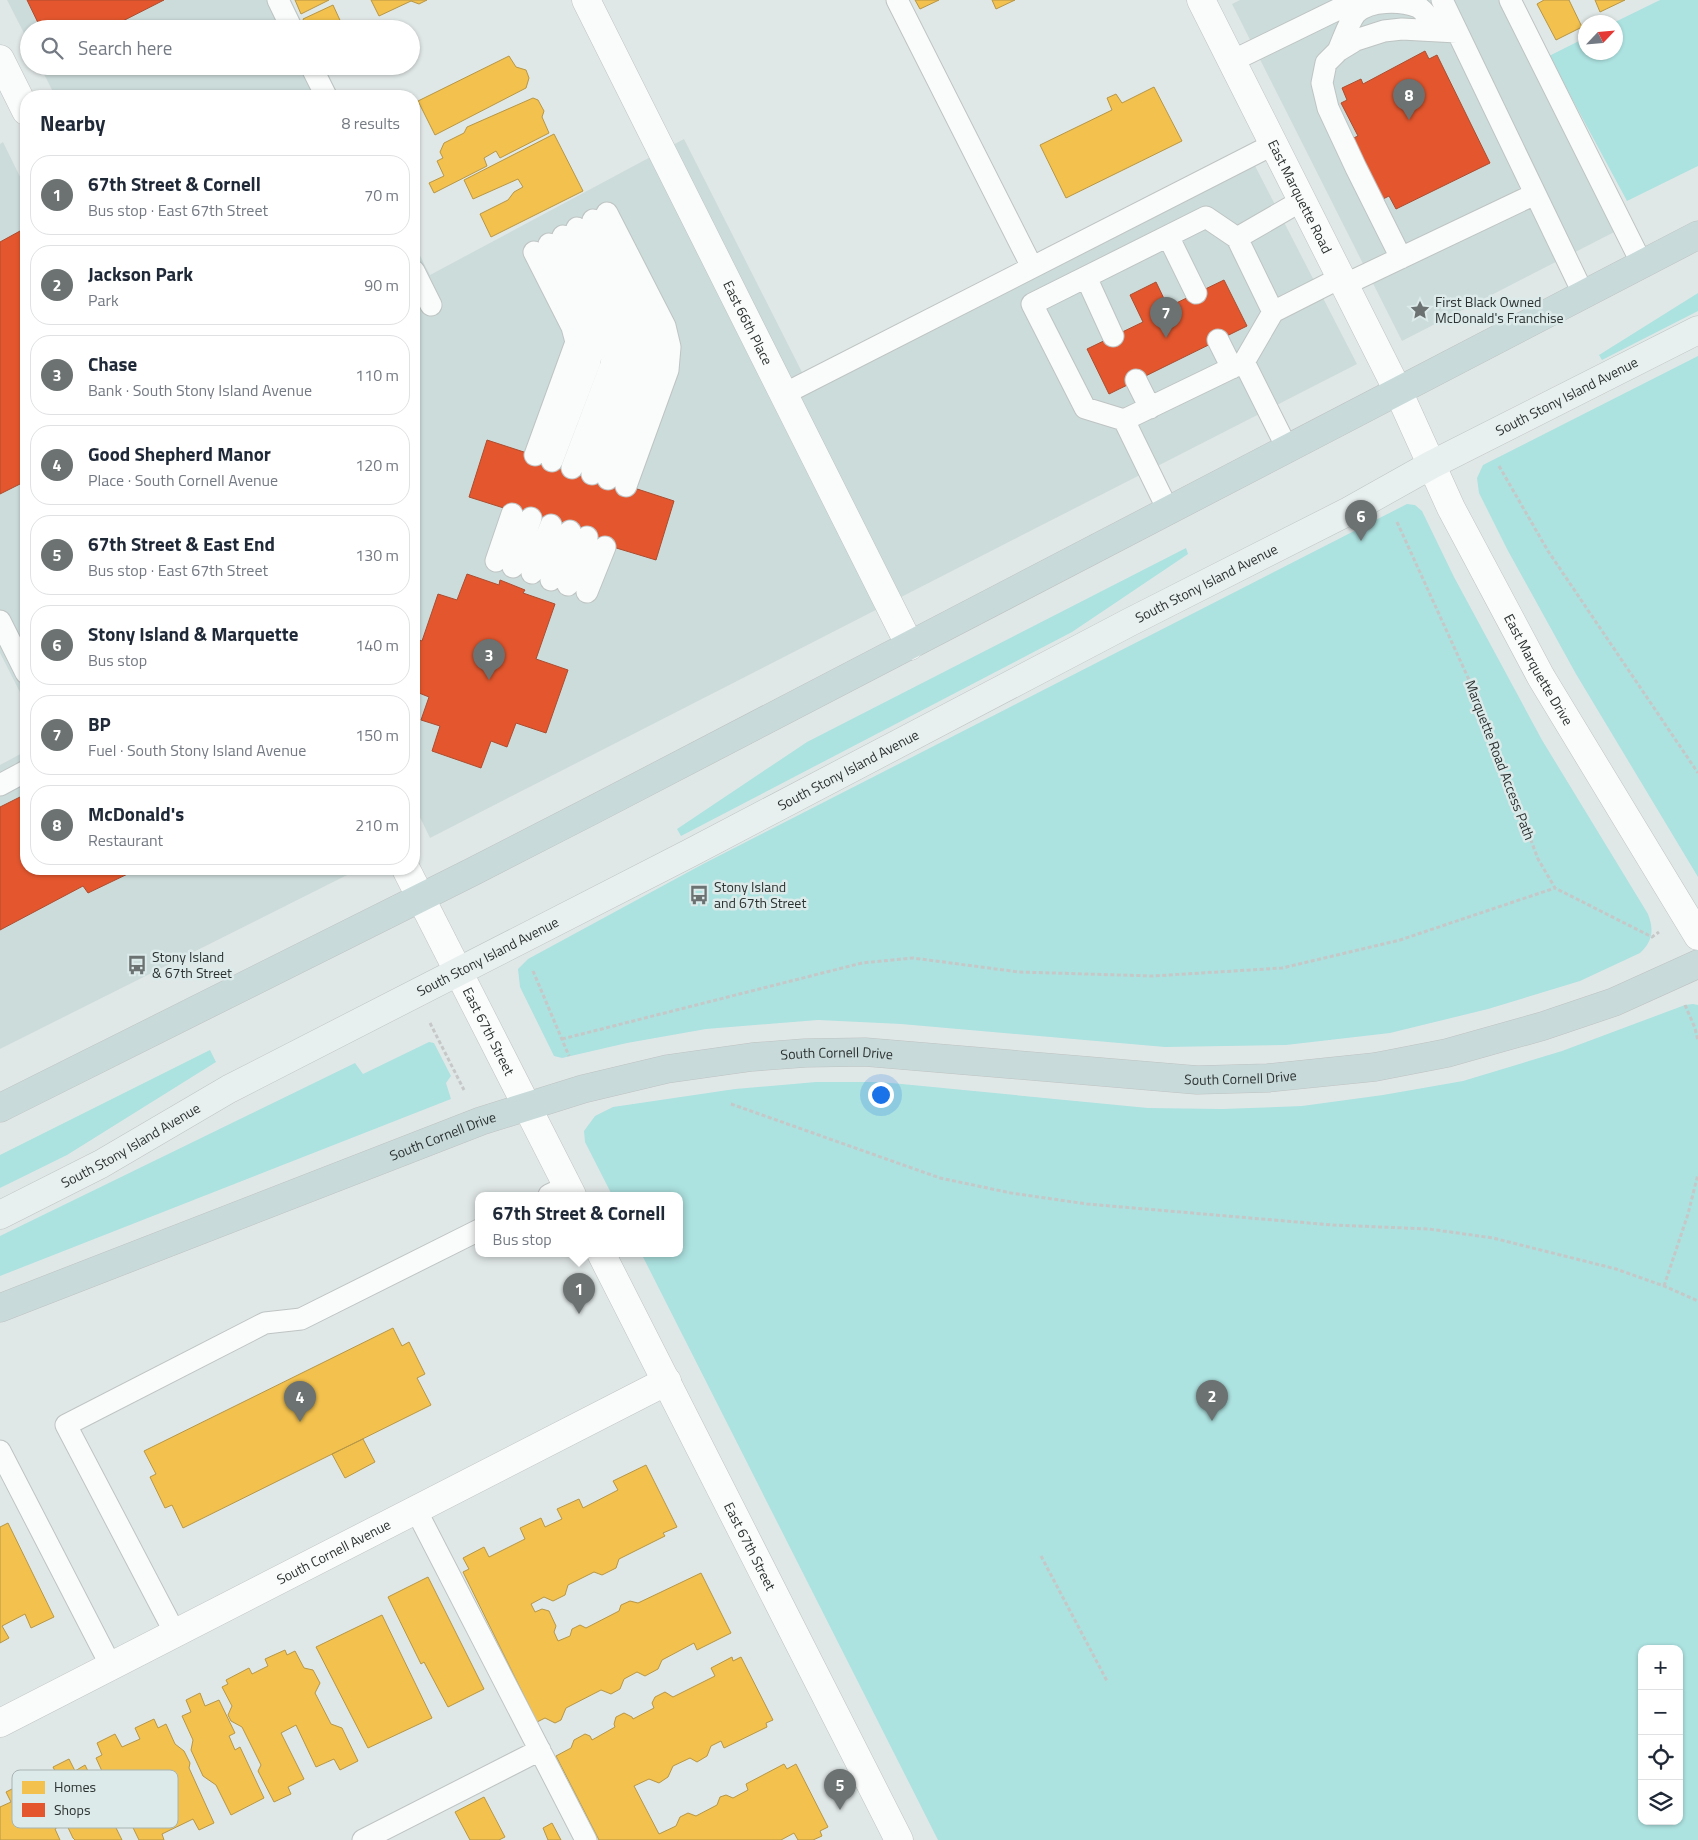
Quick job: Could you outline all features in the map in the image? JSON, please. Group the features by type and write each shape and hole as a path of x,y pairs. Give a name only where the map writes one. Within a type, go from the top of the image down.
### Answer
{"highway":[{"path":"0,1108 421,898 1399,393 1698,236"},
{"name":"South Cornell Drive","path":"0,1308 481,1121 583,1089 667,1069 752,1057 805,1053 865,1052 1197,1080 1268,1078 1374,1067 1447,1053 1543,1026 1614,1002 1698,964"}],"main road":[{"name":"South Stony Island Avenue","path":"0,1215 101,1164 229,1089 459,972 1121,627 1349,511 1431,465 1698,330"}],"street":[{"name":"East 66th Place","path":"586,0 910,646"},
{"name":"East Marquette Road","path":"1201,0 1399,393"},
{"path":"0,59 20,99"},
{"name":"East Marquette Drive","path":"1399,393 1451,508 1541,677 1698,936"},
{"name":"East 67th Street","path":"409,875 527,1106 563,1192"},
{"name":"East 67th Street","path":"603,1257 899,1840"},
{"name":"South Cornell Avenue","path":"0,1723 666,1381"}],"lane":[{"path":"278,0 288,20"},
{"path":"897,0 1032,267"},
{"path":"1232,61 1357,0"},
{"path":"1442,0 1447,31 1535,194 1584,295"},
{"path":"1510,0 1642,264"},
{"path":"1338,51 1355,14 1367,3 1379,1 1402,2 1420,8 1447,31"},
{"path":"1401,258 1328,108 1322,83 1326,63 1338,51 1356,40 1384,32 1402,29 1447,31"},
{"path":"316,75 323,90"},
{"path":"784,394 1274,144"},
{"path":"1272,312 1237,238 1206,217 1032,304 1085,408 1124,420 1238,365 1272,312 1342,281 1401,258 1535,194"},
{"path":"1237,238 1301,201"},
{"path":"571,232 608,323 614,344 611,365 581,471"},
{"path":"571,232 649,331 654,349 650,367 581,471"},
{"path":"571,232 572,327 576,342 581,471"},
{"path":"1168,236 1196,293"},
{"path":"1086,278 1113,336"},
{"path":"420,283 431,305"},
{"path":"1218,340 1238,365 1288,450"},
{"path":"1136,380 1150,408"},
{"path":"1124,420 1169,512"},
{"path":"521,516 541,576"},
{"path":"541,576 578,535 541,576"},
{"path":"0,621 20,661"},
{"path":"0,785 20,774"},
{"path":"174,1633 66,1425 265,1323 302,1319 475,1232"},
{"path":"0,1451 111,1666"},
{"path":"416,1510 586,1840"},
{"path":"363,1840 540,1750"}],"path":[{"path":"1495,459 1548,551 1698,773"},
{"name":"Marquette Road Access Path","path":"1401,532 1480,704 1538,859 1555,888"},
{"path":"562,1039 862,963 913,958 1019,972 1153,976 1282,968 1400,940 1555,888 1652,937"},
{"path":"532,966 569,1056"},
{"path":"1685,1005 1695,1028 1698,1041"},
{"path":"430,1024 464,1090"},
{"path":"731,1104 940,1178 1010,1193 1144,1210 1332,1225 1429,1229 1493,1238 1616,1269 1664,1286 1698,1301"},
{"path":"1664,1286 1688,1214 1698,1174"},
{"path":"1041,1556 1107,1681"}],"shaded area":[{"path":"7,0 291,0 301,20 20,20 20,25"},
{"path":"1240,0 1510,0 1624,227 1402,341 1232,4"},
{"path":"1660,0 1698,0 1698,166 1627,201 1549,56 1578,42 1578,60 1623,60 1623,18"},
{"path":"44,75 328,75 336,90 52,90"},
{"path":"684,139 807,382 1250,156 1357,364 430,838 420,817 420,256 430,275"},
{"path":"3,142 20,177 20,692 0,653 0,144"},
{"path":"1698,293 1698,311 1602,360 1599,355"},
{"path":"1698,356 1698,877 1576,674 1507,549 1479,493 1477,478 1483,465"},
{"path":"1407,504 1415,505 1422,511 1454,577 1542,740 1648,914 1652,930 1650,940 1640,953 1580,981 1488,1009 1390,1033 1286,1045 1165,1047 901,1024 818,1020 706,1029 627,1043 562,1058 554,1056 520,987 518,969 528,959 703,864"},
{"path":"1186,548 1188,554 1072,632 681,836 677,829 807,742"},
{"path":"20,754 20,875 347,875 0,1049 0,765"},
{"path":"1685,1005 1698,1005 1698,1840 938,1840 643,1257 683,1257 683,1192 610,1192 585,1142 584,1131 595,1116 613,1107 735,1089 816,1082 881,1082 1148,1108 1222,1109 1302,1106 1383,1095 1463,1081 1562,1051"},
{"path":"429,1042 434,1043 451,1076 446,1083 451,1099 0,1276 0,1236 355,1063 363,1074"},
{"path":"210,1050 216,1062 67,1155 0,1188 0,1155"}],"building: Homes":[{"path":"295,0 329,0 301,14"},
{"path":"371,0 427,0 419,4 411,1 379,16"},
{"path":"915,0 939,0 920,9"},
{"path":"992,0 1015,0 996,9"},
{"path":"1544,0 1569,0 1578,19 1578,29 1556,40 1537,4"},
{"path":"1595,0 1625,0 1600,12"},
{"path":"333,5 340,20 303,20"},
{"path":"509,56 516,67 526,70 529,78 526,88 435,135 420,105 420,100"},
{"path":"1154,87 1182,141 1066,198 1040,145 1112,110 1107,98 1116,94 1122,103"},
{"path":"533,98 538,100 544,111 542,117 549,133 500,158 496,151 484,158 487,166 434,193 429,183 444,176 437,161 443,158 440,152 444,143 464,133 467,127"},
{"path":"554,134 583,191 491,237 480,214 508,200 514,192 523,187 518,179 473,199 464,180"},
{"path":"393,1328 402,1346 409,1342 425,1374 417,1378 431,1405 183,1528 172,1505 165,1508 150,1477 156,1474 144,1451"},
{"path":"363,1439 375,1462 345,1478 332,1454"},
{"path":"646,1465 677,1527 663,1533 665,1536 619,1559 616,1568 602,1575 594,1572 568,1585 565,1595 553,1601 544,1597 531,1604 535,1612 542,1609 549,1611 556,1626 554,1632 558,1641 570,1636 572,1629 580,1625 586,1628 619,1611 621,1605 630,1601 638,1603 701,1573 731,1633 697,1650 694,1643 662,1660 658,1669 645,1676 637,1672 624,1679 620,1689 611,1694 601,1690 566,1708 561,1720 555,1723 545,1718 537,1722 463,1572 469,1569 463,1558 484,1547 489,1557 525,1539 520,1528 541,1518 545,1527 562,1519 557,1509 579,1499 583,1508 618,1490 613,1481"},
{"path":"8,1523 54,1617 31,1628 25,1614 2,1626 9,1638 0,1643 0,1527"},
{"path":"428,1577 484,1689 448,1707 424,1662 421,1664 388,1597"},
{"path":"382,1615 432,1718 368,1748 316,1647"},
{"path":"285,1650 287,1655 295,1651 304,1668 313,1670 320,1683 315,1693 331,1724 342,1728 358,1761 340,1770 334,1759 316,1767 296,1725 281,1733 304,1779 288,1787 291,1794 274,1802 258,1771 261,1765 242,1727 231,1721 228,1715 232,1706 222,1687 228,1684 226,1680 249,1668 252,1674 268,1666 265,1659"},
{"path":"732,1657 733,1661 741,1657 773,1720 766,1723 767,1727 724,1748 721,1741 711,1746 707,1756 697,1762 690,1758 673,1766 668,1777 659,1783 649,1779 634,1786 659,1834 676,1826 680,1817 688,1813 696,1816 717,1805 720,1797 726,1795 733,1798 748,1790 746,1784 784,1764 787,1769 796,1764 828,1827 820,1831 822,1836 813,1840 798,1840 794,1833 781,1840 599,1840 556,1756 571,1748 574,1740 585,1734 590,1736 592,1740 615,1727 616,1717 624,1713 633,1719 654,1708 652,1703 655,1697 665,1692 673,1697 715,1676 711,1668"},
{"path":"200,1693 205,1706 219,1700 235,1733 229,1736 235,1750 240,1747 264,1798 231,1815 216,1785 203,1776 191,1750 193,1740 182,1716 191,1712 186,1700"},
{"path":"154,1719 158,1728 166,1724 175,1744 184,1751 190,1763 189,1768 214,1823 199,1830 193,1819 178,1826 178,1770 102,1770 96,1758 102,1755 97,1743 115,1734 122,1747 140,1739 135,1728"},
{"path":"69,1759 74,1770 54,1770 53,1767"},
{"path":"85,1765 87,1770 77,1770"},
{"path":"12,1789 12,1828 56,1828 55,1829 60,1840 0,1840 0,1807 11,1802 6,1792"},
{"path":"484,1797 505,1837 499,1840 470,1840 455,1812"},
{"path":"552,1823 561,1840 548,1840 543,1828"},
{"path":"68,1828 116,1828 122,1840 75,1840"},
{"path":"133,1828 174,1828 162,1834 164,1840 139,1840"}],"building: Shops":[{"path":"27,0 164,0 125,20 37,20"},
{"path":"1425,51 1429,59 1437,55 1490,163 1396,209 1389,196 1379,201 1349,140 1358,136 1341,103 1347,100 1342,88 1361,79 1363,84"},
{"path":"20,231 20,484 0,494 0,242"},
{"path":"1224,280 1247,326 1109,394 1087,349 1143,322 1130,295 1156,282 1168,307"},
{"path":"487,440 674,501 656,560 613,547 600,546 597,540 513,516 510,510 469,497"},
{"path":"467,574 499,585 500,580 525,590 523,593 555,604 536,659 568,670 546,733 516,723 507,747 491,741 481,768 432,751 440,726 421,720 429,697 420,693 420,640 422,641 438,594 457,600"},
{"path":"20,797 20,875 126,875 88,893 83,886 0,930 0,807"}],"place":[{"name":"McDonald's","path":"1409,120"},
{"name":"First Black Owned McDonald's Franchise","path":"1420,310"},
{"name":"BP","path":"1166,338"},
{"name":"Stony Island & Marquette","path":"1361,541"},
{"name":"Chase","path":"489,680"},
{"name":"Stony Island and 67th Street","path":"699,895"},
{"name":"Stony Island & 67th Street","path":"137,965"},
{"name":"67th Street & Cornell","path":"579,1314"},
{"name":"Jackson Park","path":"1212,1421"},
{"name":"Good Shepherd Manor","path":"300,1422"},
{"name":"67th Street & East End","path":"840,1810"}]}
